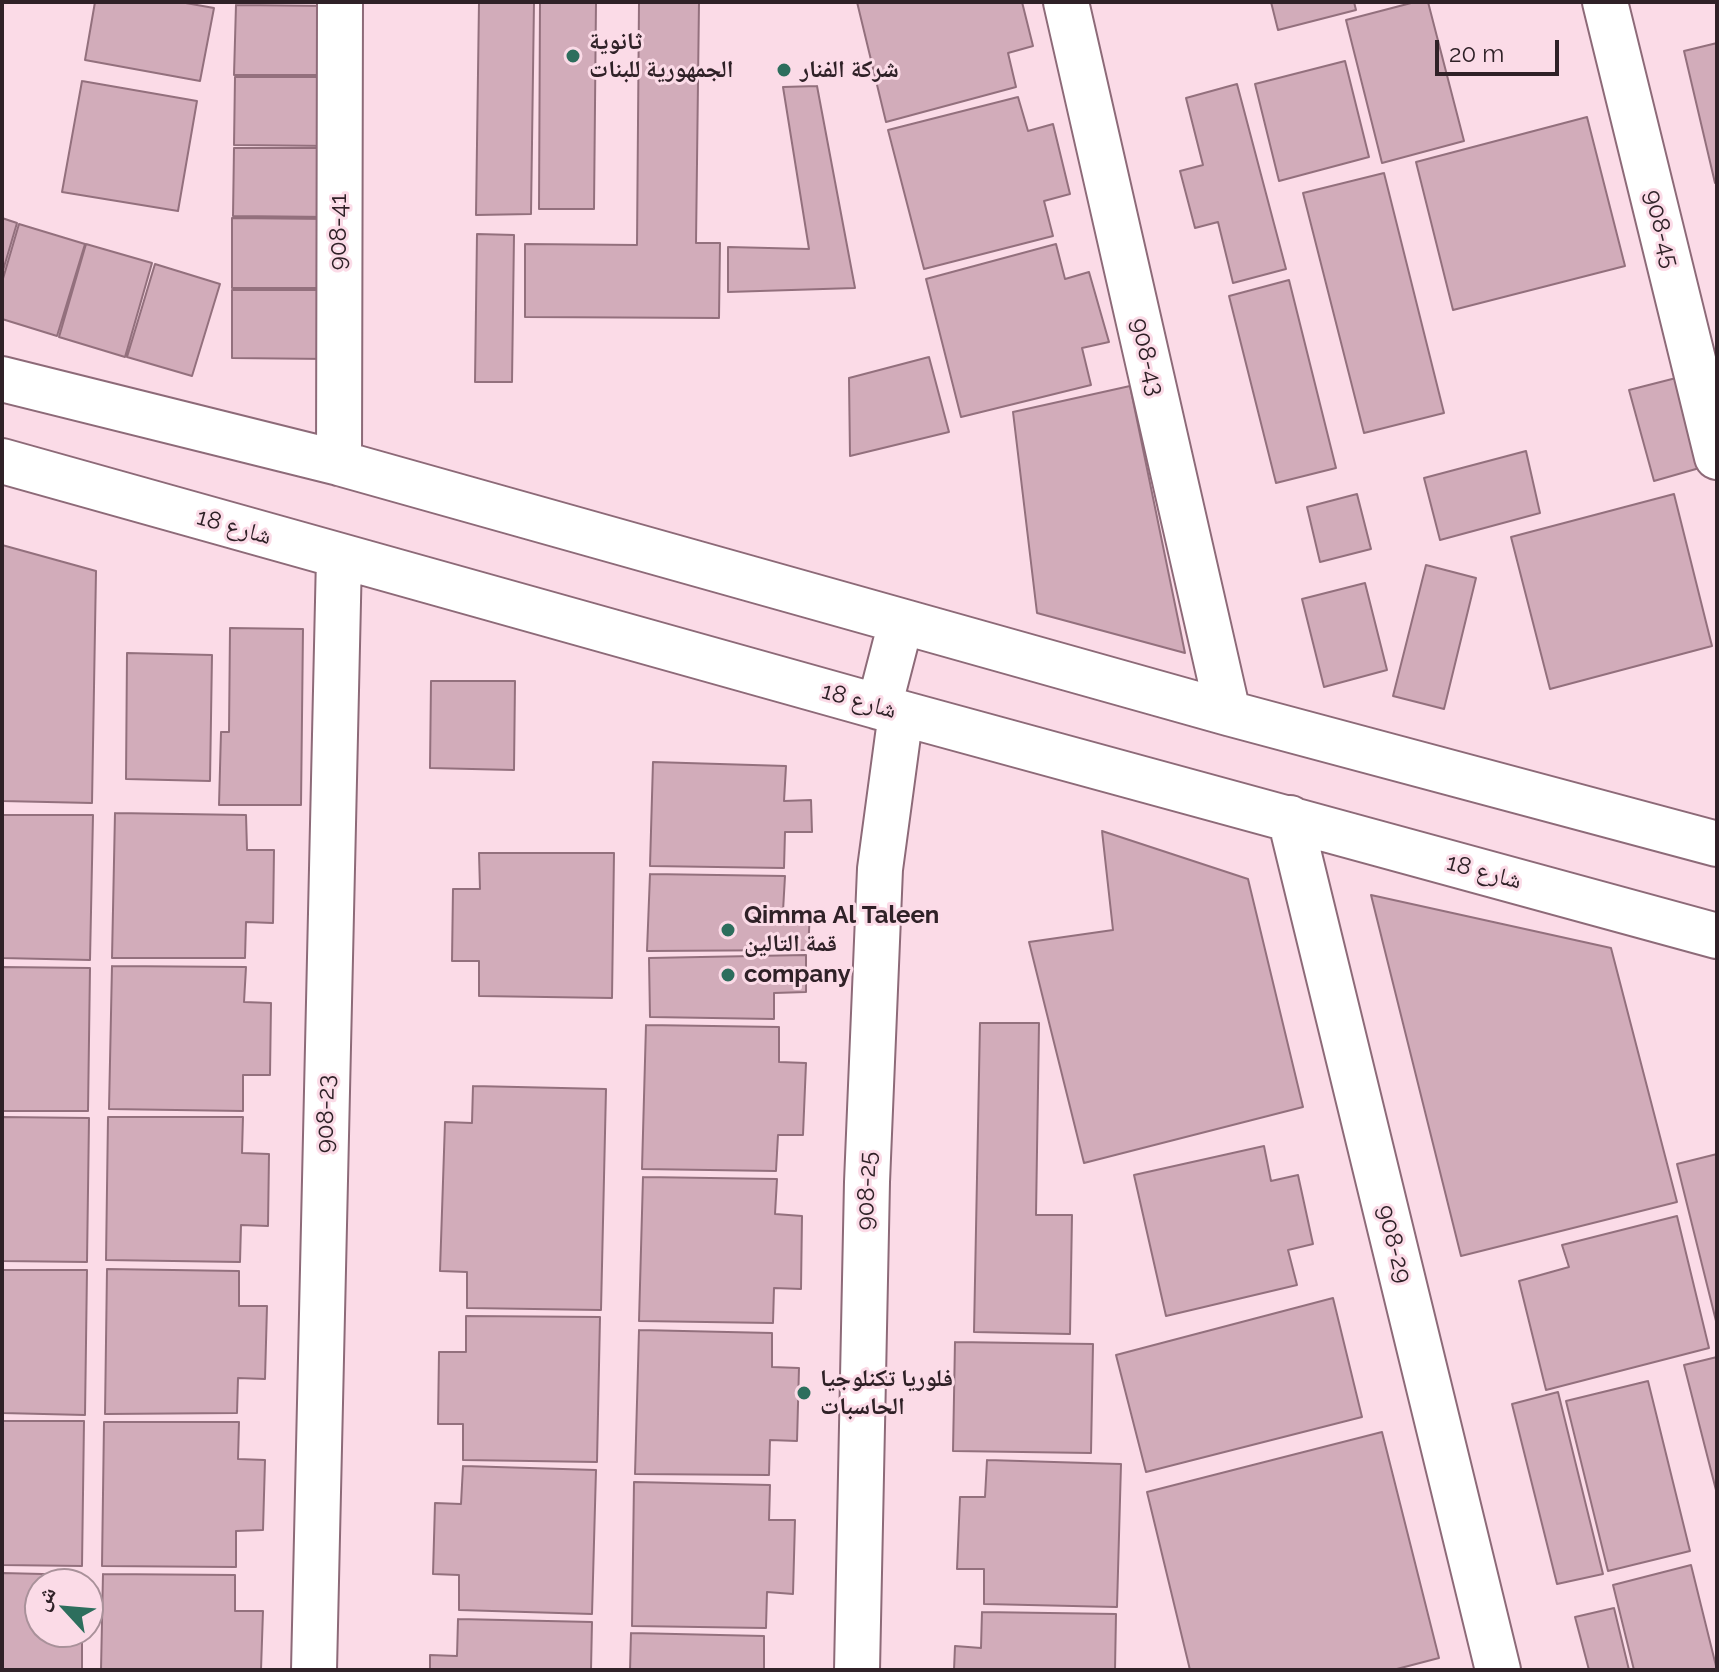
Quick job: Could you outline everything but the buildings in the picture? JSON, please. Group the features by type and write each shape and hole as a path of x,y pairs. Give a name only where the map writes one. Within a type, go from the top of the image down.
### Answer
{"street":[{"name":"908-41","path":"339,463 340,2"},
{"name":"908-43","path":"1066,2 1228,713"},
{"name":"908-45","path":"1605,2 1717,457"},
{"path":"2,379 339,463 1228,713 1717,844"},
{"name":"شارع 18","path":"2,461 890,710 1717,936"},
{"name":"908-23","path":"314,1670 339,557"},
{"name":"908-25","path":"857,1670 867,1182 890,710 901,622"},
{"name":"908-29","path":"1290,818 1498,1670"}],"place":[{"name":"ثانوية الجمهورية للبنات","path":"573,56"},
{"name":"شركة الفنار","path":"784,70"},
{"name":"Qimma Al Taleen قمة التالين","path":"728,930"},
{"name":"company","path":"728,975"},
{"name":"فلوريا تكنلوجيا الحاسبات","path":"804,1393"}]}
